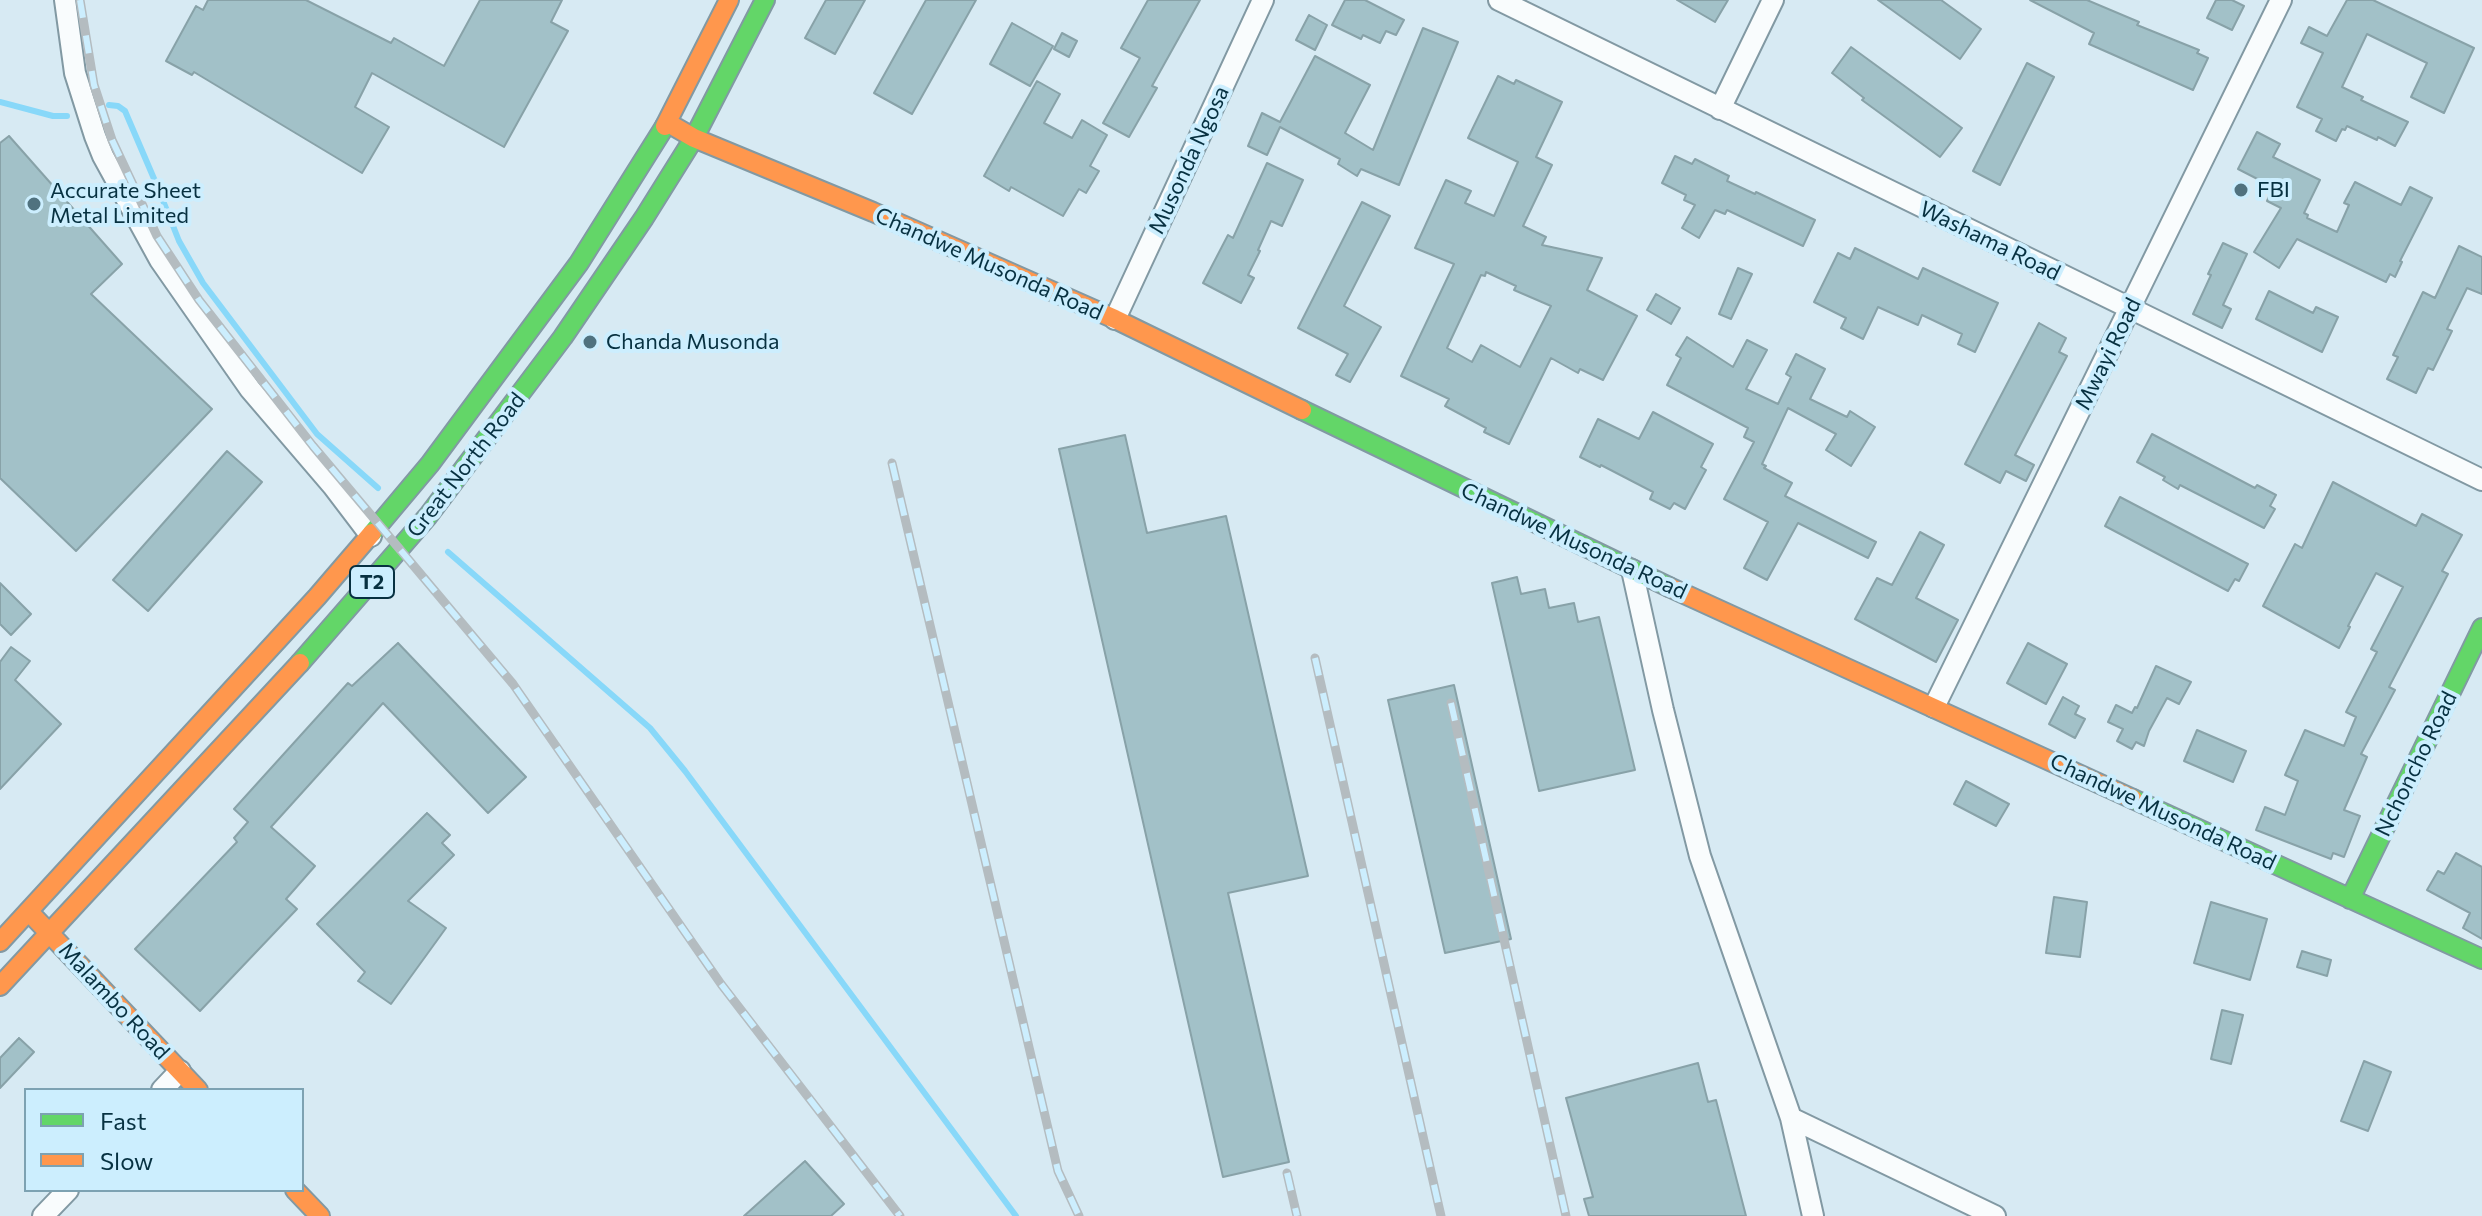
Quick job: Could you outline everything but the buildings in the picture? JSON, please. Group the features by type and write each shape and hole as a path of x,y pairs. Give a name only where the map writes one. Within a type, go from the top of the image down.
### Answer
{"street":[{"path":"65,0 75,73 95,136 160,260 250,389 333,486 371,536"},
{"name":"Great North Road","path":"0,942 371,536 430,464 579,263 667,123 729,0"},
{"name":"Great North Road","path":"0,986 329,631 428,516 563,337 644,218 694,138 765,0"},
{"name":"Musonda Ngosa","path":"1115,319 1263,0"},
{"name":"Washama Road","path":"1499,0 2482,480"},
{"path":"1720,109 1773,0"},
{"name":"Mwayi Road","path":"1934,707 2281,0"},
{"name":"Chandwe Musonda Road","path":"667,123 694,138 873,212 1115,319 1632,570 2482,959"},
{"path":"1632,570 1683,795 1700,856 1791,1118 1813,1216"},
{"name":"Nchoncho Road","path":"2350,899 2482,628"},
{"name":"Malambo Road","path":"30,912 196,1088"},
{"path":"164,1088 180,1071"},
{"path":"1791,1118 1995,1216"},
{"path":"43,1216 66,1192"},
{"path":"297,1192 320,1216"}],"waterway":[{"path":"0,102 53,116 67,116"},
{"path":"109,105 125,111 179,241 203,283 317,434 378,488"},
{"path":"448,552 650,728 1016,1216"}],"railway":[{"path":"80,0 94,85 112,140 157,236 199,300 313,446 513,684 721,984 900,1216"},
{"path":"892,463 1058,1171 1079,1216"},
{"path":"1315,658 1441,1216"},
{"path":"1451,703 1566,1216"},
{"path":"1287,1173 1297,1216"}],"traffic: fast":[{"path":"300,663 428,516 563,337 694,138 765,0"},
{"path":"372,533 430,464 579,263 665,126"},
{"path":"1302,410 1669,587"},
{"path":"2350,899 2482,628"},
{"path":"2133,799 2482,959"}],"traffic: slow":[{"path":"665,126 729,0"},
{"path":"675,127 694,138 873,212 1115,319 1302,410"},
{"path":"0,942 372,533"},
{"path":"1669,587 2133,799"},
{"path":"0,986 300,663"},
{"path":"33,916 196,1088"},
{"path":"297,1192 320,1216"}],"place":[{"name":"FBI","path":"2241,190"},
{"name":"Accurate Sheet Metal Limited","path":"34,204"},
{"name":"Chanda Musonda","path":"590,342"}]}
